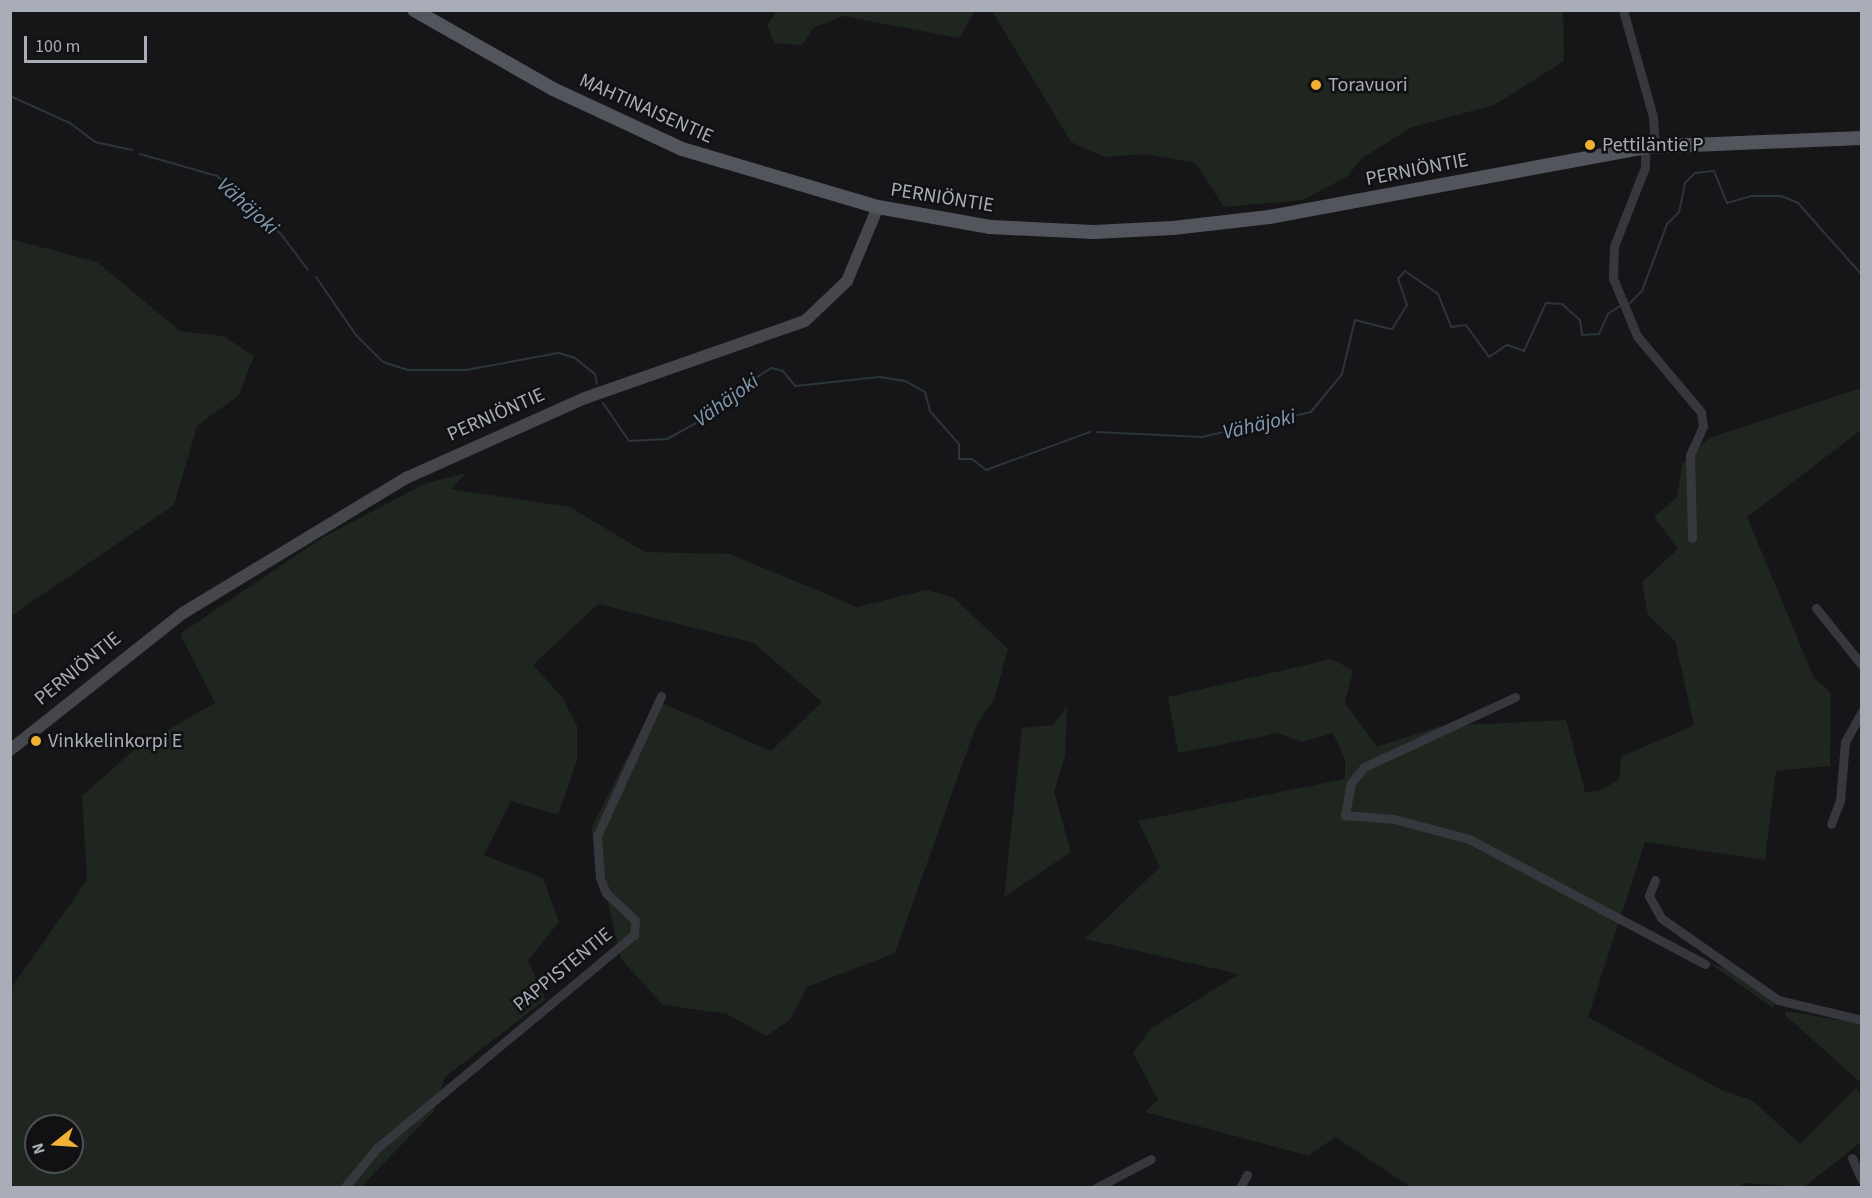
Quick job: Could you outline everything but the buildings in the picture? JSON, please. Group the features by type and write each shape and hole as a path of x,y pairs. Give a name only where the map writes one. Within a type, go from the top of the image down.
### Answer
{"main road":[{"name":"MAHTINAISENTIE","path":"414,10 553,89 682,149 878,207"},
{"name":"PERNIÖNTIE","path":"10,750 183,613 396,483 576,402 805,321 847,281 878,207 990,226 1094,232 1173,228 1269,218 1650,147 1862,138"}],"street":[{"path":"1623,10 1653,117 1645,167 1614,246 1612,278 1637,336 1701,412 1703,426 1690,455 1692,538"},
{"path":"1816,608 1862,665"},
{"name":"PAPPISTENTIE","path":"344,1188 377,1148 634,935 635,920 606,893 600,878 596,842 661,696"},
{"path":"1515,697 1364,767 1351,783 1346,815 1394,819 1469,839 1705,964"},
{"path":"1832,824 1840,801 1845,742 1862,711"},
{"path":"1655,880 1649,896 1661,918 1760,988 1791,1006 1862,1020"},
{"path":"1852,1158 1862,1180"},
{"path":"1096,1188 1151,1159"},
{"path":"1240,1188 1246,1175"}],"shaded area":[{"path":"777,11 975,11 959,38 843,16 813,28 802,45 774,43 767,25"},
{"path":"992,11 1563,11 1564,61 1494,105 1412,127 1361,159 1348,176 1303,200 1224,207 1195,163 1147,154 1105,157 1071,142"},
{"path":"11,239 97,262 180,331 223,336 254,356 239,395 197,426 174,505 11,616"},
{"path":"1861,388 1861,430 1747,517 1814,678 1831,693 1830,766 1776,771 1765,860 1645,842 1588,1017 1723,1091 1752,1100 1800,1144 1856,1088 1861,1094 1861,1142 1804,1187 1745,1183 1737,1188 1411,1187 1335,1137 1309,1156 1145,1112 1158,1100 1133,1053 1150,1029 1239,974 1085,939 1160,867 1138,821 1345,779 1345,760 1333,733 1302,742 1278,733 1178,753 1168,697 1331,659 1353,670 1345,703 1377,747 1441,726 1566,720 1585,792 1599,791 1619,780 1621,757 1694,725 1675,641 1648,615 1642,582 1678,549 1654,517 1677,497 1682,464 1709,438"},
{"path":"466,473 451,489 570,507 645,552 730,554 857,607 926,590 953,597 1008,649 994,700 976,726 895,953 807,987 790,1020 766,1036 727,1014 663,1005 621,959 591,829 656,700 771,751 822,702 754,643 598,604 533,665 562,697 577,726 577,760 558,815 511,801 484,855 543,878 559,922 528,960 545,1000 445,1077 433,1112 361,1187 11,1188 11,988 87,880 82,796 135,749 215,703 180,634 322,538 424,484"},
{"path":"1067,706 1065,756 1054,792 1071,852 1004,897 1022,728 1053,725"},
{"path":"1708,962 1733,972 1776,1003 1773,1008"},
{"path":"1786,1011 1861,1024 1861,1083 1785,1015"}],"waterway":[{"name":"Vähäjoki","path":"10,96 70,123 95,142 132,150"},
{"name":"Vähäjoki","path":"140,154 217,176 281,234 308,270"},
{"name":"Vähäjoki","path":"1629,304 1642,291 1667,224 1679,212 1685,183 1695,173 1714,171 1727,203 1751,196 1781,196 1798,203 1862,275"},
{"name":"Vähäjoki","path":"1097,432 1202,437 1311,412 1342,374 1355,320 1392,329 1407,305 1398,279 1405,271 1438,294 1451,327 1466,325 1489,357 1507,345 1524,351 1546,303 1562,304 1580,320 1582,335 1599,334 1608,314 1620,306"},
{"name":"Vähäjoki","path":"316,277 356,335 383,362 408,370 466,370 559,353 575,358 595,374 597,384"},
{"name":"Vähäjoki","path":"603,403 629,441 667,439 718,411 741,387 771,368 783,371 795,386 880,377 905,381 925,392 930,411 959,444 959,459 972,459 986,470 1090,432"}],"place":[{"name":"Toravuori","path":"1316,85"},
{"name":"Pettiläntie P","path":"1590,145"},
{"name":"Vinkkelinkorpi E","path":"36,741"}]}
